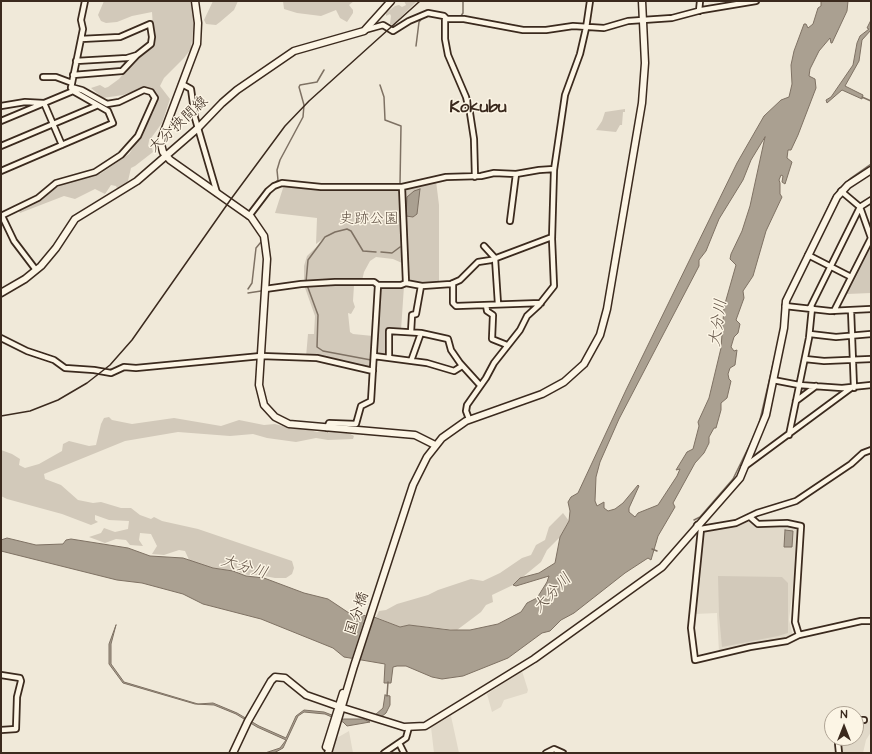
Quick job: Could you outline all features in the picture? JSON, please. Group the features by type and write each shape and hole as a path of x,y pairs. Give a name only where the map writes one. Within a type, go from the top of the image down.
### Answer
{"street":[{"path":"71,87 83,29 80,20 85,1"},
{"path":"195,1 198,18 198,39 161,139 161,147 166,156 249,216 259,228 266,242 267,259 259,390 262,402 267,411 285,422 327,428 415,435 435,445"},
{"path":"365,30 391,1"},
{"path":"469,419 466,412 467,405 486,378 494,362 520,330 527,316 541,303 555,284 552,238 554,169 565,95 578,64 590,1"},
{"name":"国分橋","path":"336,723 416,479 424,462 435,445 452,429 469,419 539,395 556,387 580,368 598,341 607,309 642,103 645,63 642,1"},
{"path":"699,11 700,1"},
{"path":"365,30 383,25 393,31 409,21 426,14 441,15 446,18 464,19 523,30 546,30 573,26 586,28 609,28 628,21 672,18 699,11 756,1"},
{"path":"446,18 444,20 445,39 448,55 466,97 470,113 474,139 475,176"},
{"path":"74,74 122,71 137,55 151,44 152,37 150,24 120,37 81,39"},
{"name":"大分挾間線","path":"1,293 36,270 52,254 75,220 131,185 198,128 231,94 290,53 365,30"},
{"path":"76,61 127,58 137,55"},
{"path":"1,171 113,123 108,111 96,106 56,77 43,77"},
{"path":"182,84 191,89 198,128 217,193"},
{"path":"1,121 44,103 71,87 82,90 107,104 119,102 144,90 151,92 155,98 138,136 121,155 96,172 56,183 38,198 2,216 14,241 36,270"},
{"path":"1,106 25,102 44,103"},
{"path":"44,103 62,145"},
{"path":"1,146 96,106"},
{"path":"249,216 266,193 279,184 321,188 402,186 446,178 494,173 516,174 554,169"},
{"path":"233,753 248,721 271,681 275,677 285,678 306,695 381,720 409,727 430,724 543,653 659,570 736,484 764,419 784,328 785,306 835,200 841,191 871,170"},
{"path":"510,221 516,174"},
{"path":"402,186 406,283"},
{"path":"834,311 871,238 860,206 841,191"},
{"path":"789,435 810,334 811,308 860,206 871,200"},
{"path":"265,289 311,283 374,282 378,285 401,285 406,283 421,286 453,283 462,279 477,263 552,238"},
{"path":"484,246 495,258 498,304"},
{"path":"808,255 851,277"},
{"path":"453,283 454,305 467,307 498,304 541,303"},
{"path":"327,428 329,423 357,423 361,406 371,401 378,285"},
{"path":"411,332 412,315 416,314 421,286"},
{"path":"486,305 487,311 493,315 492,339 507,345"},
{"path":"785,306 834,311 871,309"},
{"path":"851,310 853,388"},
{"path":"389,358 389,331 421,333 449,340 451,350 462,366 479,384"},
{"path":"411,361 421,333"},
{"path":"810,334 832,336 871,334"},
{"path":"1,338 26,351 54,360 65,368 111,373 124,367 136,368 261,356 317,358 373,371"},
{"path":"374,356 429,364 454,371 462,366"},
{"path":"805,359 824,361 871,359"},
{"path":"773,380 799,385 853,388 871,385"},
{"path":"796,401 816,386"},
{"path":"744,467 853,388"},
{"path":"699,527 721,527 799,499 851,464 863,453 871,450"},
{"path":"750,517 758,524 787,523 801,526 795,622 799,635"},
{"path":"699,527 691,628 696,660 750,647 787,641 799,635 861,621 871,621"},
{"path":"1,675 20,678 21,681 17,695 16,728 1,730"},
{"path":"324,753 336,723"},
{"path":"328,753 336,723"},
{"path":"384,753 408,736 409,727"},
{"path":"399,743 404,753"},
{"path":"546,753 554,749 563,753"}],"shaded area":[{"path":"750,519 756,526 790,525 800,527 789,620 793,636 787,639 719,652 717,613 695,614 702,536 703,532 721,529"},
{"path":"522,671 528,690 527,693 504,700 501,707 492,712 487,694"},
{"path":"451,716 459,753 434,753 431,727"},
{"path":"871,720 871,732 866,740 863,753 841,753 840,746 864,746 864,723 867,723"},
{"path":"349,731 353,753 331,753 335,739"}],"green space":[{"path":"104,1 190,1 194,23 191,49 164,78 160,86 170,99 162,123 149,141 148,146 152,148 153,152 131,168 128,181 118,190 116,186 111,185 105,194 95,189 75,199 64,196 20,213 19,211 38,202 57,187 91,174 100,174 129,154 141,136 159,98 156,92 145,88 123,95 103,98 91,88 100,85 105,88 108,87 119,79 132,63 154,43 152,12 132,16 117,22 106,23 101,21 98,15"},
{"path":"213,1 238,1 234,10 216,25 206,24 204,20"},
{"path":"283,1 354,1 349,5 353,10 353,13 347,22 340,18 336,10 321,16 297,13 284,9"},
{"path":"404,1 417,1 393,25 390,24 391,16 390,14 386,16 386,13 395,6 399,5 402,7 406,5"},
{"path":"625,109 625,112 623,112 622,125 620,125 616,132 596,130 602,121 605,112"},
{"name":"史跡公園","path":"436,181 439,205 439,282 434,284 422,284 408,282 403,187"},
{"path":"284,185 319,190 399,188 402,263 393,259 376,257 370,261 364,272 361,285 354,285 353,301 355,307 351,314 348,313 350,332 353,334 373,336 369,369 306,357 308,334 314,334 315,316 304,285 304,266 307,256 331,233 316,244 317,218 275,213"},
{"path":"868,247 871,248 871,293 847,294 846,292"},
{"path":"380,286 404,286 401,330 388,330 388,357 375,355"},
{"path":"109,417 112,420 132,424 174,418 221,426 239,420 264,425 275,424 293,429 305,429 317,432 329,430 349,433 354,436 353,439 328,440 316,438 296,442 267,438 253,434 230,436 178,432 125,441 44,474 45,479 61,485 78,500 93,503 101,502 121,508 131,508 140,515 151,519 154,517 162,521 198,529 292,561 294,568 292,574 286,578 275,578 259,575 248,575 190,562 185,551 179,550 164,555 152,554 157,546 151,534 140,533 139,540 143,546 130,545 126,540 116,539 105,543 89,537 101,533 104,528 115,532 128,529 129,521 109,520 95,515 95,520 98,522 91,525 62,514 1,496 1,450 20,459 19,465 25,468 39,464 62,451 63,444 69,441 89,446 96,445 101,424 104,418"},
{"path":"563,513 569,521 560,537 547,550 541,562 513,585 492,595 493,602 486,605 481,612 457,630 409,625 400,627 376,617 379,611 386,610 397,604 428,595 471,579 483,581 500,573 522,558 531,555 536,545 545,540 549,527"},
{"path":"718,576 782,577 788,583 788,633 722,647"}],"water":[{"name":"大分川","path":"821,1 848,1 847,11 832,43 830,38 819,51 810,69 809,76 815,79 816,88 798,135 791,150 788,150 787,158 792,162 785,184 782,182 783,176 781,175 779,180 780,194 782,197 766,231 753,276 743,291 744,298 736,320 740,324 738,333 734,337 731,347 734,351 737,350 735,365 730,368 728,374 731,381 727,398 721,403 721,410 716,428 714,428 709,437 709,443 704,453 695,463 673,503 675,507 658,536 651,560 648,558 625,573 574,613 561,620 550,631 542,633 508,658 463,676 442,679 432,677 406,666 397,666 393,667 391,683 384,683 385,664 344,657 333,648 261,619 203,604 183,594 142,583 117,580 1,551 1,540 7,538 36,545 63,544 66,540 71,539 128,548 150,556 183,558 213,568 233,571 246,576 264,578 304,593 328,599 349,613 374,617 400,627 409,625 450,630 470,630 498,624 521,612 527,603 537,598 549,576 516,586 513,585 520,578 539,573 555,563 560,537 569,521 570,511 568,502 571,497 578,493 626,390 737,163 764,116 781,100 789,97 792,84 791,65 794,51 804,24 806,24 808,28 813,24 818,8 821,6","holes":["765,137 750,206 742,231 731,254 730,259 736,265 724,307 721,348 709,398 698,422 699,426 693,449 687,452 676,470 680,469 677,476 658,505 638,513 635,517 629,512 629,508 639,486 638,485 623,503 615,509 608,511 604,508 604,502 597,506 595,501 596,477 600,462 619,419 699,266 699,260 706,251 719,219 743,180 751,160"]},
{"path":"871,20 871,30 862,40 859,61 845,86 863,95 862,99 842,90 827,103 826,100 831,97 853,65 857,43 860,36 869,29 867,28"},
{"path":"420,189 417,214 413,217 406,216 407,197 414,191"},
{"path":"785,530 793,531 792,547 784,547"},
{"path":"116,625 111,644 111,664 124,682 198,704 213,703 237,713 259,726 286,738 296,716 304,710 324,712 342,719 363,719 370,722 347,726 343,722 325,714 304,712 298,716 283,748 274,753 265,753 280,748 286,740 257,727 236,714 214,705 195,704 123,683 109,664 109,644"},
{"path":"385,695 390,696 390,705 386,713 381,717 375,715 383,708"}],"pier":[{"path":"366,614 374,615 359,662 351,661"}],"waterway":[{"path":"446,17 461,16 463,13 463,1"},
{"path":"416,46 419,22 424,16 430,16"},
{"path":"274,184 278,180 277,170 280,160 303,117 304,105 299,87 300,85 317,82 324,70"},
{"path":"380,85 384,97 385,120 401,126 400,184"},
{"path":"862,97 871,101"},
{"path":"824,216 833,197 840,188 871,164"},
{"path":"400,189 402,249"},
{"path":"306,282 308,260 325,237 335,232 347,229 351,231 363,251 376,252"},
{"path":"248,289 252,283 256,248 261,242"},
{"path":"381,252 392,253 400,247"},
{"path":"791,285 807,252"},
{"path":"307,285 318,315 317,347 323,351 371,360"},
{"path":"248,293 261,291"},
{"path":"782,313 783,301"},
{"path":"759,424 774,360"},
{"path":"694,520 700,517 733,479 758,428"},
{"path":"652,549 657,551"},
{"path":"387,696 388,682"}],"railway":[{"path":"1,416 30,411 58,400 87,383 110,365 132,340 231,199 285,126 309,101 420,1"}],"district":[{"name":"Kokubu","path":"478,108"}]}
